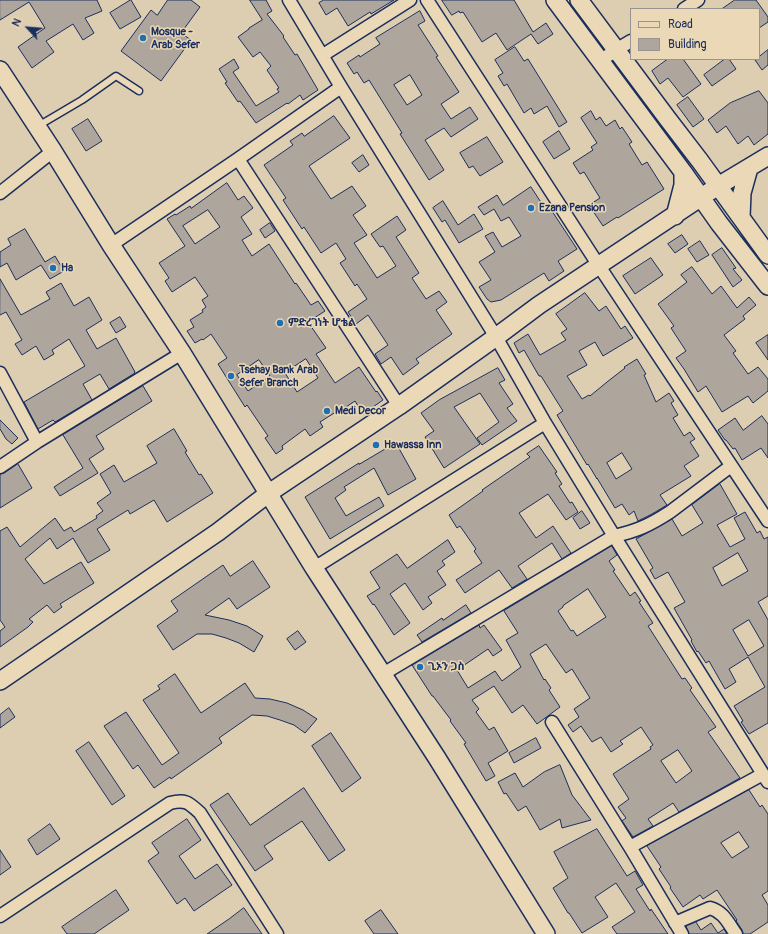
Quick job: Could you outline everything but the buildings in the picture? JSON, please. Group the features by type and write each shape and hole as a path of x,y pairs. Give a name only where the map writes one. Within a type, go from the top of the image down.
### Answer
{"street":[{"path":"289,0 341,87 496,337 545,423 614,536 765,778 630,847"},
{"path":"323,55 410,0"},
{"path":"427,0 599,266 768,521"},
{"path":"555,0 683,172 719,223 768,286"},
{"path":"579,0 700,161 768,255"},
{"path":"686,8 698,0"},
{"path":"600,61 630,42"},
{"path":"0,70 53,151 111,245 182,353 314,568 437,758 546,934"},
{"path":"111,245 341,87"},
{"path":"0,193 53,151"},
{"path":"0,681 218,532 268,494 399,406 539,305 718,186 768,156"},
{"path":"238,159 399,406"},
{"path":"700,161 724,172 744,171"},
{"path":"741,217 744,171"},
{"path":"678,214 683,185 683,172"},
{"path":"678,214 697,215 719,223"},
{"path":"0,467 37,442 182,353"},
{"path":"0,373 37,442"},
{"path":"314,568 545,423"},
{"path":"383,674 614,536 646,527 660,519 731,466"},
{"path":"552,722 682,934"},
{"path":"0,916 170,803 180,801 191,804 200,814 277,934"},
{"path":"675,924 710,908 720,912 736,934"}],"lane":[{"path":"37,127 82,100 116,76 139,91"}],"place":[{"name":"Mosque - Arab Sefer","path":"143,38"},
{"name":"Ezana Pension","path":"531,208"},
{"name":"Ha","path":"53,268"},
{"name":"ምድረገነት ሆቴል","path":"280,323"},
{"name":"Tsehay Bank Arab Sefer Branch","path":"231,376"},
{"name":"Medi Decor","path":"327,411"},
{"name":"Hawassa Inn","path":"376,445"},
{"name":"ጊኦን ጋስ","path":"420,667"}]}
